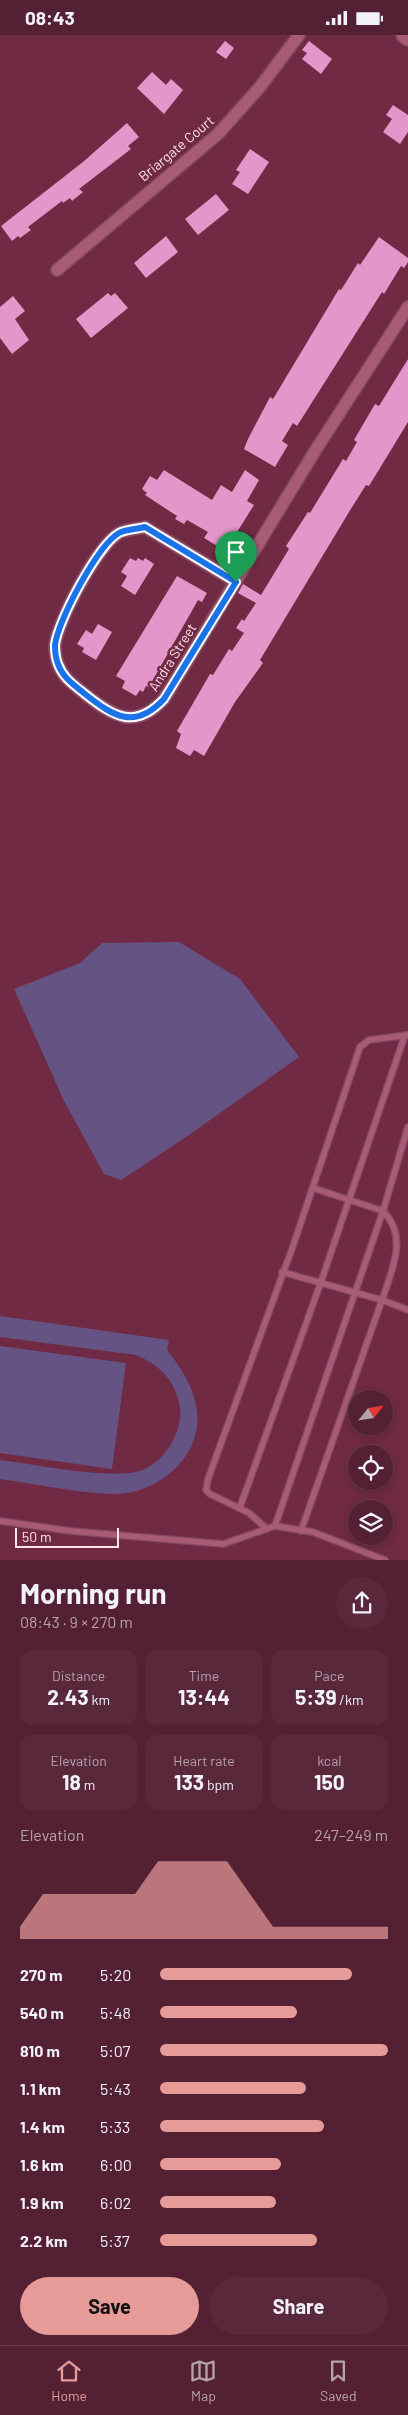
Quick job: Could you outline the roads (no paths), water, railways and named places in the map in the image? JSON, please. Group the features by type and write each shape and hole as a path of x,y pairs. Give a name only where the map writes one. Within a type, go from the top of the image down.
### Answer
{"main road":[{"path":"404,35 408,38"}],"street":[{"name":"Briargate Court","path":"57,270 218,134 260,87 299,35"},
{"name":"Andra Street","path":"236,582 145,527 119,533 103,549 74,593 55,645 58,663 64,677 108,712 124,717 139,717 152,712 164,699 236,582 315,451 408,307"}],"lane":[{"path":"240,1507 321,1282 406,1035 369,1041 360,1047 313,1188 206,1490 210,1494 240,1507 267,1529"},
{"path":"275,1526 383,1211 408,1127"},
{"path":"301,1531 400,1248 401,1239 394,1220 383,1211 313,1188"},
{"path":"282,1272 382,1299 408,1310"},
{"path":"0,1521 71,1531 223,1545 275,1526 313,1532 385,1560"}]}
